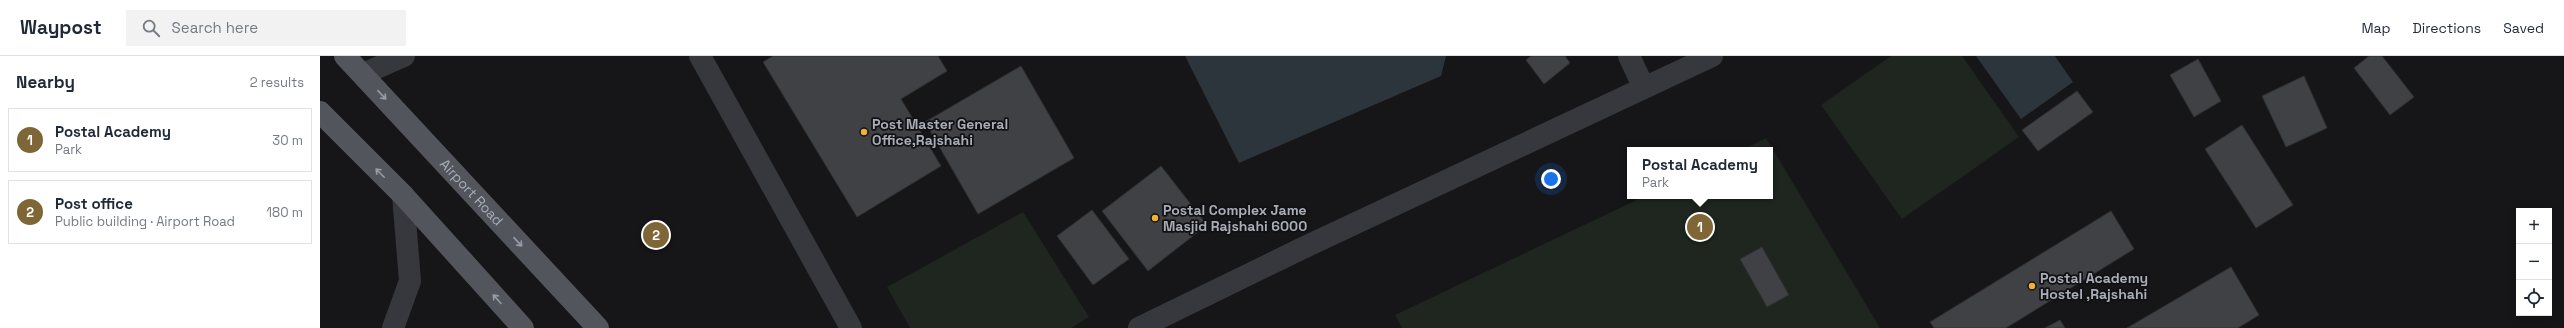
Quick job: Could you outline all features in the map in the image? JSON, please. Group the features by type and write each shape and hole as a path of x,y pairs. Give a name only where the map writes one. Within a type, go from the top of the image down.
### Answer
{"main road":[{"name":"Airport Road","path":"346,56 598,328"},
{"path":"320,112 403,196 523,328"}],"street":[{"path":"362,74 404,56"},
{"path":"700,56 851,328"},
{"path":"1629,56 1644,88"},
{"path":"1139,328 1304,247 1712,56"},
{"path":"393,328 410,281 403,196"}],"shaded area":[{"path":"1185,56 1446,56 1441,76 1239,163"},
{"path":"1891,56 1962,56 2019,137 1902,219 1821,105"},
{"path":"1976,56 2055,56 2073,82 2021,119"},
{"path":"1766,138 1771,147 1748,147"},
{"path":"1773,150 1880,328 1402,328 1395,315 1639,199 1773,199"},
{"path":"1023,212 1089,317 1071,328 910,328 887,287"}],"building":[{"name":"Post Master General Office,Rajshahi","path":"773,56 938,56 947,71 901,99 941,166 857,217 763,62"},
{"path":"1531,56 1565,56 1570,63 1544,84 1526,60"},
{"path":"2369,56 2382,56 2414,97 2390,115 2354,68"},
{"path":"2198,59 2221,101 2194,117 2170,75"},
{"path":"1021,66 1074,158 978,214 925,122"},
{"path":"2304,76 2327,128 2286,147 2262,96"},
{"path":"2077,91 2093,112 2038,151 2022,130"},
{"path":"2242,125 2293,205 2256,228 2205,149"},
{"name":"Postal Complex Jame Masjid Rajshahi 6000","path":"1161,166 1207,225 1148,271 1102,211"},
{"path":"1092,210 1129,259 1093,285 1057,236"},
{"name":"Postal Academy Hostel ,Rajshahi","path":"2111,211 2134,249 2006,328 1934,328 1930,322"},
{"path":"1762,247 1789,295 1767,307 1740,259"},
{"path":"2231,267 2259,315 2238,328 2127,328"},
{"path":"2060,320 2065,328 2045,328"}],"place":[{"name":"Post Master General Office,Rajshahi","path":"864,132"},
{"name":"Postal Complex Jame Masjid Rajshahi 6000","path":"1155,218"},
{"name":"Postal Academy","path":"1700,227"},
{"name":"Post office","path":"656,235"},
{"name":"Postal Academy Hostel ,Rajshahi","path":"2032,286"}]}
